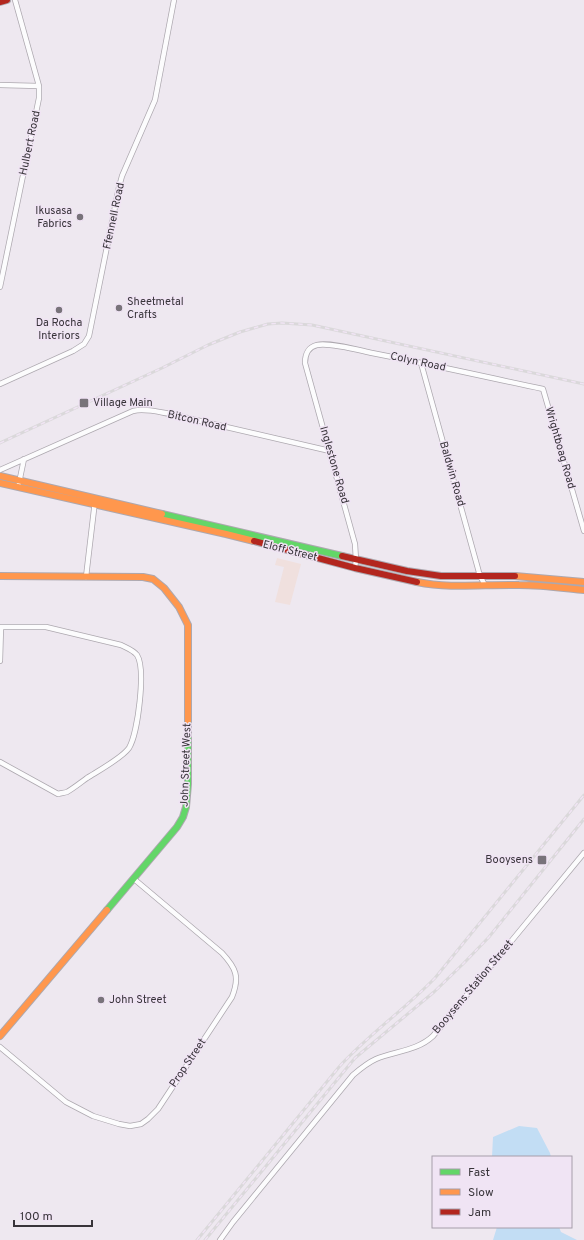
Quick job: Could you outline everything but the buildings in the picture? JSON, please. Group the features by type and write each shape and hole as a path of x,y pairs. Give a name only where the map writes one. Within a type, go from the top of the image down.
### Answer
{"street":[{"path":"0,2 7,0"},
{"name":"Hulbert Road","path":"0,287 39,98 39,86 15,0"},
{"name":"Ffennell Road","path":"0,384 73,351 84,344 89,336 119,187 122,176 155,100 174,0"},
{"path":"0,85 39,86"},
{"name":"Colyn Road","path":"305,363 307,352 317,345 324,344 543,389"},
{"name":"Inglestone Road","path":"305,363 355,544 355,568"},
{"name":"Baldwin Road","path":"421,363 480,576 485,585"},
{"name":"Wrightboag Road","path":"543,389 584,530"},
{"name":"Bitcon Road","path":"0,470 133,411 139,410 170,414 330,451"},
{"path":"19,484 24,459"},
{"name":"Eloff Street","path":"0,476 19,484 95,502 277,544 428,575 500,576 584,582"},
{"name":"Eloff Street","path":"0,483 19,484"},
{"path":"86,577 95,502"},
{"name":"Eloff Street","path":"277,544 355,568 432,585 520,585 584,590"},
{"name":"John Street West","path":"0,576 139,576 151,578 160,583 184,614 188,625 188,784 186,807 180,823 0,1036"},
{"path":"542,578 542,587"},
{"path":"0,661 0,627 46,627 129,648 137,655 139,662 140,689 139,707 129,748 118,758 67,791 58,794 0,762"},
{"name":"Booysens Station Street","path":"220,1240 353,1075 370,1062 424,1044 433,1036 584,853"},
{"name":"Prop Street","path":"0,1047 66,1102 93,1116 130,1126 141,1124 158,1109 232,997 236,987 236,979 235,970 222,953 134,879"}],"shaded area":[{"path":"277,558 301,564 290,605 275,602 284,567 275,565"}],"water":[{"path":"519,1126 537,1128 551,1156 492,1156 493,1137"},
{"path":"497,1228 559,1228 561,1232 577,1240 493,1240"}],"railway":[{"path":"0,443 162,368 208,345 240,332 268,324 282,323 312,325 584,384"},
{"path":"197,1240 339,1067 350,1055 435,978 584,795"},
{"path":"205,1240 355,1058 434,992 489,937 584,819"}],"traffic: fast":[{"path":"162,514 342,556"},
{"path":"107,910 177,827 183,817 186,807 188,784 188,721"}],"traffic: slow":[{"path":"0,476 162,514"},
{"path":"0,483 254,541"},
{"path":"0,576 143,577 153,579 164,588 179,607 188,625 188,721"},
{"path":"515,576 584,582"},
{"path":"417,582 455,586 506,585 584,590"},
{"path":"0,1036 107,910"}],"traffic: jam":[{"path":"0,2 7,0"},
{"path":"254,541 355,568 417,582"},
{"path":"342,556 407,571 441,576 515,576"}],"place":[{"name":"Ikusasa Fabrics","path":"80,217"},
{"name":"Sheetmetal Crafts","path":"119,308"},
{"name":"Da Rocha Interiors","path":"59,310"},
{"name":"Village Main","path":"84,403"},
{"name":"Booysens","path":"542,860"},
{"name":"John Street","path":"101,1000"}]}
